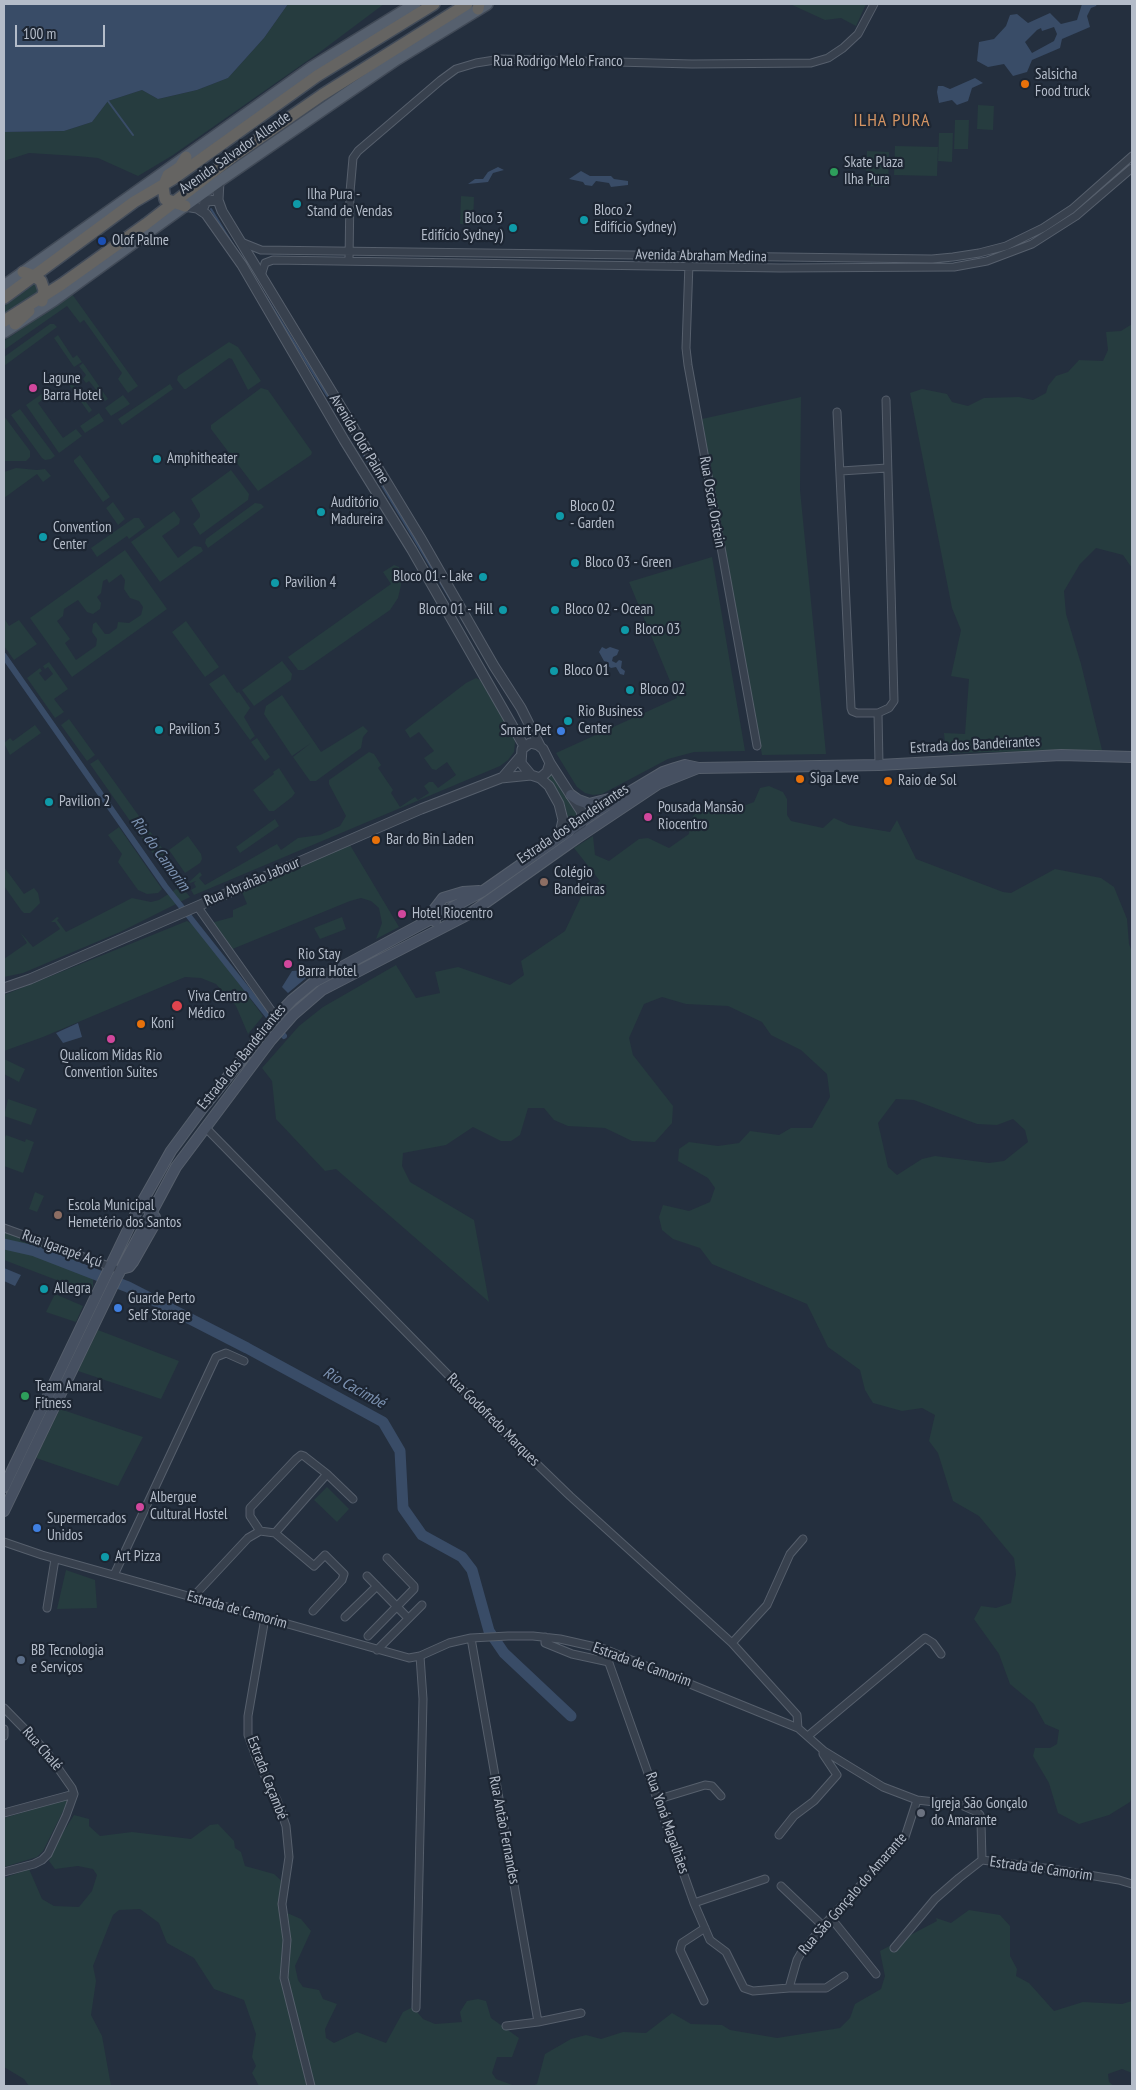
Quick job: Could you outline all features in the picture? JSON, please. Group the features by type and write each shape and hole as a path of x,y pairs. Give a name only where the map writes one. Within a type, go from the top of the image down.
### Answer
{"highway":[{"name":"Avenida Salvador Allende","path":"4,298 28,274 163,184 317,76 434,4"},
{"name":"Avenida Salvador Allende","path":"9,322 44,294 62,284 179,205 234,156 322,95 478,5"},
{"path":"179,205 165,198 162,190 168,175 180,167 186,157"},
{"path":"28,274 42,284 44,294"}],"main road":[{"name":"Avenida Salvador Allende","path":"4,286 28,274 186,157 311,68 415,4"},
{"name":"Avenida Salvador Allende","path":"4,332 9,322 54,300 179,205 219,181 478,5"},
{"name":"Estrada dos Bandeirantes","path":"4,1511 112,1275 136,1213 162,1165 184,1132 275,1018 292,1000 314,982 432,919 434,907 443,898 462,892 483,891 558,837 626,793 664,772 685,765 699,768 879,765 1061,755 1132,757"},
{"name":"Estrada dos Bandeirantes","path":"158,1206 176,1167 205,1127 271,1040 307,1002 322,990 429,933 445,927 488,902 577,838 658,784 699,768"},
{"path":"571,795 589,804 626,793"},
{"path":"432,919 445,927"},
{"path":"112,1275 129,1267 154,1225 162,1165"},
{"path":"153,1181 152,1194 158,1206"},
{"path":"136,1213 158,1206"},
{"name":"Estrada dos Bandeirantes","path":"4,1487 112,1275"}],"street":[{"name":"Rua Rodrigo Melo Franco","path":"349,261 351,164 355,155 456,69 476,63 501,59 692,64 811,63 828,58 843,48 858,34 874,4"},
{"name":"Avenida Abraham Medina","path":"241,242 261,250 872,258 953,257 1006,246 1043,228 1064,215 1132,156"},
{"name":"Avenida Abraham Medina","path":"261,277 265,263 273,260 872,268 954,267 987,261 1019,250 1063,226 1132,168"},
{"name":"Avenida Olof Palme","path":"219,181 218,200 222,211 420,537 520,708 540,746"},
{"path":"179,205 202,210 206,201 218,200"},
{"name":"Avenida Olof Palme","path":"202,210 242,265 344,440 412,550 524,746"},
{"path":"461,252 462,263"},
{"path":"512,264 515,258 513,253"},
{"path":"527,253 524,259 527,264"},
{"name":"Rua Oscar Orstein","path":"689,256 688,365 757,746"},
{"path":"872,258 875,264 872,268"},
{"path":"885,267 882,262 886,258"},
{"path":"837,412 851,708 852,711 857,713 878,713 888,708 894,701 886,400"},
{"path":"841,471 887,468"},
{"path":"878,713 879,765"},
{"path":"558,837 563,825 557,797 540,778 531,775 522,766 520,757 524,746 532,743 540,746 547,753 550,763 579,807 584,820 577,838"},
{"name":"Rua Abrahão Jabour","path":"501,778 520,757"},
{"path":"540,778 547,772 550,763"},
{"name":"Rua Abrahão Jabour","path":"4,988 421,810 501,778 531,775"},
{"path":"195,907 275,1018"},
{"name":"Rua Godofredo Marques","path":"205,1127 511,1439 570,1496 732,1642 797,1715 798,1728"},
{"name":"Rua Igarapé Açú","path":"4,1228 112,1275"},
{"path":"114,1575 216,1357 226,1353 244,1361"},
{"path":"260,1531 250,1516 250,1508 298,1456 308,1457 353,1499"},
{"path":"275,1533 327,1474"},
{"path":"192,1598 248,1538 260,1531 275,1533 314,1566 325,1555 344,1574 342,1580 313,1612"},
{"path":"732,1642 766,1605 790,1554 803,1539"},
{"name":"Estrada de Camorim","path":"4,1542 55,1559 409,1658 420,1656 449,1643 471,1638 508,1636 544,1637 604,1648 789,1723 798,1728 824,1751 883,1787 918,1800 961,1805 980,1815 982,1860 1119,1880 1132,1884"},
{"path":"368,1636 412,1592 414,1586 387,1558"},
{"path":"47,1608 55,1559"},
{"path":"367,1576 408,1618"},
{"path":"345,1617 377,1586"},
{"path":"377,1650 422,1605"},
{"name":"Estrada Caçambé","path":"265,1618 248,1716 248,1735 258,1762 277,1800 286,1826 289,1843 282,1908 287,1940 284,1978 311,2086"},
{"path":"544,1637 545,1643 572,1654 609,1662"},
{"name":"Rua Antão Fernandes","path":"471,1638 538,2022"},
{"path":"808,1736 925,1638 933,1643 941,1654"},
{"name":"Rua Yoná Magalhães","path":"604,1648 659,1799 694,1903 710,1940 726,1952 731,1959 744,1988 753,1991 789,1988"},
{"path":"416,2008 423,1699 420,1656"},
{"path":"789,1705 791,1718 789,1723"},
{"name":"Rua Chalé","path":"4,1708 46,1750 72,1788 74,1794"},
{"path":"4,1729 4,1736"},
{"path":"779,1835 794,1816 814,1801 837,1775 823,1754 824,1751"},
{"path":"659,1799 705,1784 712,1786 721,1796"},
{"path":"4,1813 74,1794"},
{"path":"4,1872 34,1864 48,1854 74,1794"},
{"name":"Rua São Gonçalo do Amarante","path":"789,1988 797,1960 823,1926 905,1837 918,1800"},
{"path":"894,1948 935,1899 982,1860"},
{"path":"694,1903 765,1879"},
{"path":"781,1886 823,1926"},
{"path":"831,1918 876,1974"},
{"path":"704,2002 680,1950 682,1943 705,1928"},
{"path":"789,1988 826,1988 844,1976"},
{"path":"506,2026 582,2013"}],"green space":[{"path":"288,4 384,4 320,52 173,155 138,176 98,158 29,153 4,161 4,132 64,131 92,122 108,101 142,90 158,99 197,90 228,78 264,38"},
{"path":"790,4 866,4 856,26 841,18 825,20"},
{"path":"978,105 994,106 993,130 977,129"},
{"path":"955,120 969,120 968,149 954,149"},
{"path":"939,133 953,133 952,162 938,161"},
{"path":"895,146 938,147 937,176 894,175"},
{"path":"867,151 889,152 888,187 866,186"},
{"path":"461,196 474,197 473,225 460,224"},
{"path":"35,284 39,291 4,313 4,306"},
{"path":"72,294 138,386 128,393 118,379 122,373 84,320 80,323 67,306 4,350 4,341"},
{"path":"50,324 54,324 57,327 4,366 4,357"},
{"path":"1132,324 1132,568 1123,555 1096,548 1080,564 1064,591 1066,614 1081,664 1102,750 946,753 944,733 965,734 969,679 951,676 961,630 952,608 910,393 922,389 947,394 952,402 968,406 984,398 1019,397 1033,400 1046,393 1048,386 1056,376 1068,372 1079,360 1103,361 1108,350 1106,332 1121,331"},
{"path":"58,335 73,358 77,355 82,362 74,367 54,338"},
{"path":"229,342 238,347 261,381 248,390 232,359 229,358 184,389 177,380 178,376"},
{"path":"83,363 108,399 105,401 89,381 86,383 83,379 86,375 79,366"},
{"path":"67,376 76,388 81,387 77,390 92,410 89,413 67,382 63,385 60,380"},
{"path":"170,384 173,389 122,425 118,419"},
{"path":"261,388 268,390 312,452 311,455 258,491 211,429 211,425"},
{"path":"47,390 50,394 38,403 63,438 76,429 82,436 59,453 26,405"},
{"path":"123,395 130,404 111,416 105,408"},
{"path":"801,397 800,490 826,754 762,755 702,419"},
{"path":"20,409 55,456 51,459 45,460 42,458 11,415"},
{"path":"99,413 104,421 85,433 80,426"},
{"path":"4,416 30,451 30,457 26,461 4,461"},
{"path":"80,455 110,497 103,502 74,462"},
{"path":"16,468 45,469 51,476 43,482 37,474 4,498 4,472"},
{"path":"231,470 249,494 248,500 200,535 193,524 200,517 200,514 191,499"},
{"path":"113,502 125,519 118,525 106,508"},
{"path":"255,503 261,504 264,507 208,548 205,543 206,539"},
{"path":"174,511 180,519 179,524 162,536 178,558 194,546 201,547 203,551 160,582 131,542"},
{"path":"134,518 139,518 145,527 129,539 127,536 97,557 91,548"},
{"path":"125,550 167,609 72,677 30,618","holes":["121,574 125,580 124,589 130,598 139,601 143,607 141,615 129,623 118,622 117,628 109,634 105,634 96,622 93,624 92,632 97,639 96,646 76,660 65,643 70,639 57,621 63,616 64,609 78,600 87,612 93,614 100,609 101,603 97,597 101,593 103,581 107,579 109,583"]},
{"path":"712,557 745,751 694,752 668,759 602,794 593,795 585,793 577,787 556,753 677,698 629,582"},
{"path":"394,565 399,567 401,585 398,598 390,610 304,670 298,670 288,657 391,584 383,572"},
{"path":"4,618 9,626 19,620 37,644 14,660 4,646"},
{"path":"186,621 219,667 205,677 172,632"},
{"path":"282,661 292,674 291,680 254,706 242,690"},
{"path":"49,662 68,689 54,699 64,712 55,718 27,678 40,668 42,671 39,673 45,681 53,674 48,667 45,669 43,666"},
{"path":"224,674 250,708 244,717 255,736 250,740 209,684"},
{"path":"476,678 480,680 512,732 515,742 514,752 508,760 500,766 194,895 191,890 196,887 194,883 196,881 189,882 200,872 202,875 199,878 205,885 277,844 281,850 298,838 320,835 340,826 346,816 329,784 329,780 369,752 374,754 381,765 378,768 393,790 391,793 400,807 415,797 418,800 429,793 424,786 429,782 433,782 438,788 456,775 447,762 436,770 432,769 424,758 434,751 419,732 410,738 405,730 466,683"},
{"path":"282,695 321,752 363,726 368,731 363,737 361,748 316,781 310,781 293,757 311,743 292,756 264,714 266,706"},
{"path":"69,719 95,755 87,761 61,725"},
{"path":"35,725 41,733 10,755 4,743 10,738 13,741"},
{"path":"257,738 270,757 265,761 251,742"},
{"path":"98,759 182,876 173,882 90,764"},
{"path":"279,768 295,793 274,811 269,811 253,790"},
{"path":"552,772 576,808 579,818 566,829 564,803 547,779"},
{"path":"769,786 783,792 787,799 787,815 791,821 823,828 834,818 849,825 890,832 897,820 916,859 1003,892 1011,893 1055,869 1101,878 1114,887 1127,919 1129,944 1132,952 1132,1797 1130,1802 1109,1815 1079,1824 1058,1813 1049,1783 1033,1756 1035,1748 1050,1748 1057,1744 1059,1730 1045,1724 1034,1704 1010,1684 999,1654 974,1619 981,1606 996,1608 1011,1603 1016,1574 1014,1558 979,1516 953,1501 938,1453 929,1441 935,1415 922,1408 902,1411 873,1403 865,1390 860,1370 828,1347 807,1304 712,1264 700,1248 673,1239 662,1230 659,1217 663,1205 689,1211 710,1202 715,1188 708,1178 678,1161 679,1149 689,1142 718,1146 739,1143 750,1131 779,1135 791,1128 812,1128 830,1097 827,1074 801,1050 771,1035 762,1022 728,1006 686,1004 662,997 644,1004 629,1038 633,1055 673,1106 672,1123 655,1142 632,1141 605,1128 568,1126 554,1120 544,1108 528,1108 520,1135 511,1141 501,1141 473,1127 446,1145 403,1153 402,1166 410,1182 474,1220 489,1302 336,1169 325,1171 276,1119 272,1081 262,1068 299,1026 323,1007 396,965 416,998 440,993 435,972 458,967 510,985 524,975 521,961 565,931 581,897 600,881 574,848 593,836 595,855 609,861 639,839 648,838 669,848 689,834 691,819 701,806 746,805 754,802 760,788","holes":["896,1099 914,1100 977,1124 997,1125 1013,1119 1025,1130 1028,1142 1004,1161 989,1163 935,1156 922,1159 897,1175 888,1167 878,1123"]},
{"path":"275,819 279,826 240,853 236,847"},
{"path":"119,827 162,889 158,893 147,894 138,890 118,862 122,854 108,835"},
{"path":"188,836 201,854 202,859 200,863 185,873 169,850"},
{"path":"350,845 399,927 376,939 382,923 379,908 371,901 361,898 230,950 211,923 233,917 233,910 247,904 242,892"},
{"path":"4,867 24,894 34,888 38,893 40,903 30,913 24,913 21,910 4,886"},
{"path":"181,886 190,897 120,932 23,973 4,977 4,959 27,943 20,932 33,947 60,929 55,922 51,922 57,917 59,918 57,920 66,932 132,898 151,902 159,900"},
{"path":"342,917 346,929 320,939 314,928"},
{"path":"187,921 196,926 263,1016 248,1034 236,1006 216,984 201,978 185,977 43,1037 4,1051 4,995"},
{"path":"4,1059 25,1069 19,1082 4,1074"},
{"path":"8,1099 37,1109 31,1125 4,1116"},
{"path":"6,1135 25,1142 26,1139 34,1142 23,1173 4,1166 4,1139"},
{"path":"35,1192 44,1196 37,1212 29,1209"},
{"path":"4,1228 70,1254 93,1278 93,1287 88,1292 4,1260"},
{"path":"55,1294 83,1306 76,1322 46,1312"},
{"path":"98,1330 179,1361 161,1399 78,1371"},
{"path":"60,1409 143,1437 118,1486 36,1458"},
{"path":"327,1487 349,1509 337,1522 314,1500"},
{"path":"66,1570 95,1580 97,1608 57,1609"},
{"path":"69,1799 43,1851 37,1857 4,1867 4,1818"},
{"path":"74,1815 89,1819 89,1826 100,1836 132,1832 191,1839 210,1825 218,1824 234,1841 235,1848 241,1852 245,1866 274,1874 285,1884 283,1907 287,1913 301,1919 311,1931 295,1966 298,1980 303,1987 319,1990 323,1999 337,2004 325,2029 326,2038 334,2043 357,2032 386,2043 403,2012 413,2007 423,2019 435,2024 462,2022 460,2012 467,2001 478,1999 486,2001 491,2018 519,2038 512,2057 497,2057 492,2073 496,2079 515,2086 259,2086 252,2073 256,2066 252,2057 256,2034 244,2000 214,1989 194,1958 167,1943 159,1923 140,1909 119,1910 113,1915 93,1966 96,1981 91,2015 102,2036 111,2086 29,2086 24,2079 4,2067 4,1878 29,1869 42,1899 54,1906 79,1907 92,1891 97,1875 93,1869 78,1866 55,1869 49,1861 54,1847"},
{"path":"969,1910 1000,1915 1010,1926 1010,1956 1017,1969 1016,1976 1029,1983 1054,2011 1083,2002 1122,2004 1132,2001 1132,2073 1122,2069 1108,2074 1109,2082 1114,2086 532,2086 537,2084 545,2054 571,2039 586,2035 601,2039 623,2032 646,2033 672,2013 691,2024 722,2025 730,2030 777,2038 840,2028 850,2018 855,2004 881,1989 885,1976 880,1951 937,1921 936,1918 951,1923"}],"water":[{"path":"4,4 288,4 264,38 228,78 197,90 158,99 142,90 108,101 92,122 64,131 4,132"},
{"path":"1082,4 1097,4 1091,8 1087,16 1090,27 1062,39 1060,48 1032,60 1027,72 1013,76 1004,64 988,67 977,61 979,42 994,39 1006,26 1010,15 1017,14 1028,23 1050,13 1061,24 1077,20","holes":["1054,27 1057,34 1054,41 1032,53 1025,42 1041,28 1042,31"]},
{"path":"975,78 983,83 972,88 968,101 957,105 952,100 939,103 938,86 950,89"},
{"path":"498,167 504,170 493,173 488,182 468,184 475,179 483,179 488,172"},
{"path":"581,171 590,176 611,176 614,179 628,181 628,185 611,187 609,183 596,181 592,186 569,179"},
{"path":"602,647 619,650 612,661 616,663 619,660 622,661 621,668 625,671 624,675 620,674 616,667 611,668 607,665 607,662 604,661 599,652"},
{"path":"305,970 306,978 288,993 282,987 292,971"},
{"path":"78,1023 82,1037 63,1043 56,1033"},
{"path":"4,1268 21,1275 15,1286 4,1281"}],"waterway":[{"path":"108,101 133,135"},
{"path":"211,209 235,248"},
{"path":"264,294 346,426"},
{"path":"354,439 464,622"},
{"name":"Rio do Camorim","path":"4,656 165,886 284,1036"},
{"name":"Rio Cacimbé","path":"4,1244 35,1251 128,1287 247,1348 383,1422 400,1451 403,1508 422,1535 462,1557 472,1570 489,1631 504,1653 571,1716"}],"place":[{"name":"Salsicha Food truck","path":"1025,84"},
{"name":"Skate Plaza Ilha Pura","path":"834,172"},
{"name":"Ilha Pura - Stand de Vendas","path":"297,204"},
{"name":"Bloco 2 Edifício Sydney)","path":"584,220"},
{"name":"Bloco 3 Edifício Sydney)","path":"513,228"},
{"name":"Olof Palme","path":"102,241"},
{"name":"Lagune Barra Hotel","path":"33,388"},
{"name":"Amphitheater","path":"157,459"},
{"name":"Auditório Madureira","path":"321,512"},
{"name":"Bloco 02 - Garden","path":"560,516"},
{"name":"Convention Center","path":"43,537"},
{"name":"Bloco 03 - Green","path":"575,563"},
{"name":"Bloco 01 - Lake","path":"483,577"},
{"name":"Pavilion 4","path":"275,583"},
{"name":"Bloco 01 - Hill","path":"503,610"},
{"name":"Bloco 02 - Ocean","path":"555,610"},
{"name":"Bloco 03","path":"625,630"},
{"name":"Bloco 01","path":"554,671"},
{"name":"Bloco 02","path":"630,690"},
{"name":"Rio Business Center","path":"568,721"},
{"name":"Pavilion 3","path":"159,730"},
{"name":"Smart Pet","path":"561,731"},
{"name":"Siga Leve","path":"800,779"},
{"name":"Raio de Sol","path":"888,781"},
{"name":"Pavilion 2","path":"49,802"},
{"name":"Pousada Mansão Riocentro","path":"648,817"},
{"name":"Bar do Bin Laden","path":"376,840"},
{"name":"Colégio Bandeiras","path":"544,882"},
{"name":"Hotel Riocentro","path":"402,914"},
{"name":"Rio Stay Barra Hotel","path":"288,964"},
{"name":"Viva Centro Médico","path":"177,1006"},
{"name":"Koni","path":"141,1024"},
{"name":"Qualicom Midas Rio Convention Suites","path":"111,1039"},
{"name":"Escola Municipal Hemetério dos Santos","path":"58,1215"},
{"name":"Allegra","path":"44,1289"},
{"name":"Guarde Perto Self Storage","path":"118,1308"},
{"name":"Team Amaral Fitness","path":"25,1396"},
{"name":"Albergue Cultural Hostel","path":"140,1507"},
{"name":"Supermercados Unidos","path":"37,1528"},
{"name":"Art Pizza","path":"105,1557"},
{"name":"BB Tecnologia e Serviços","path":"21,1660"},
{"name":"Igreja São Gonçalo do Amarante","path":"921,1813"}],"district":[{"name":"ILHA PURA","path":"892,121"}]}
